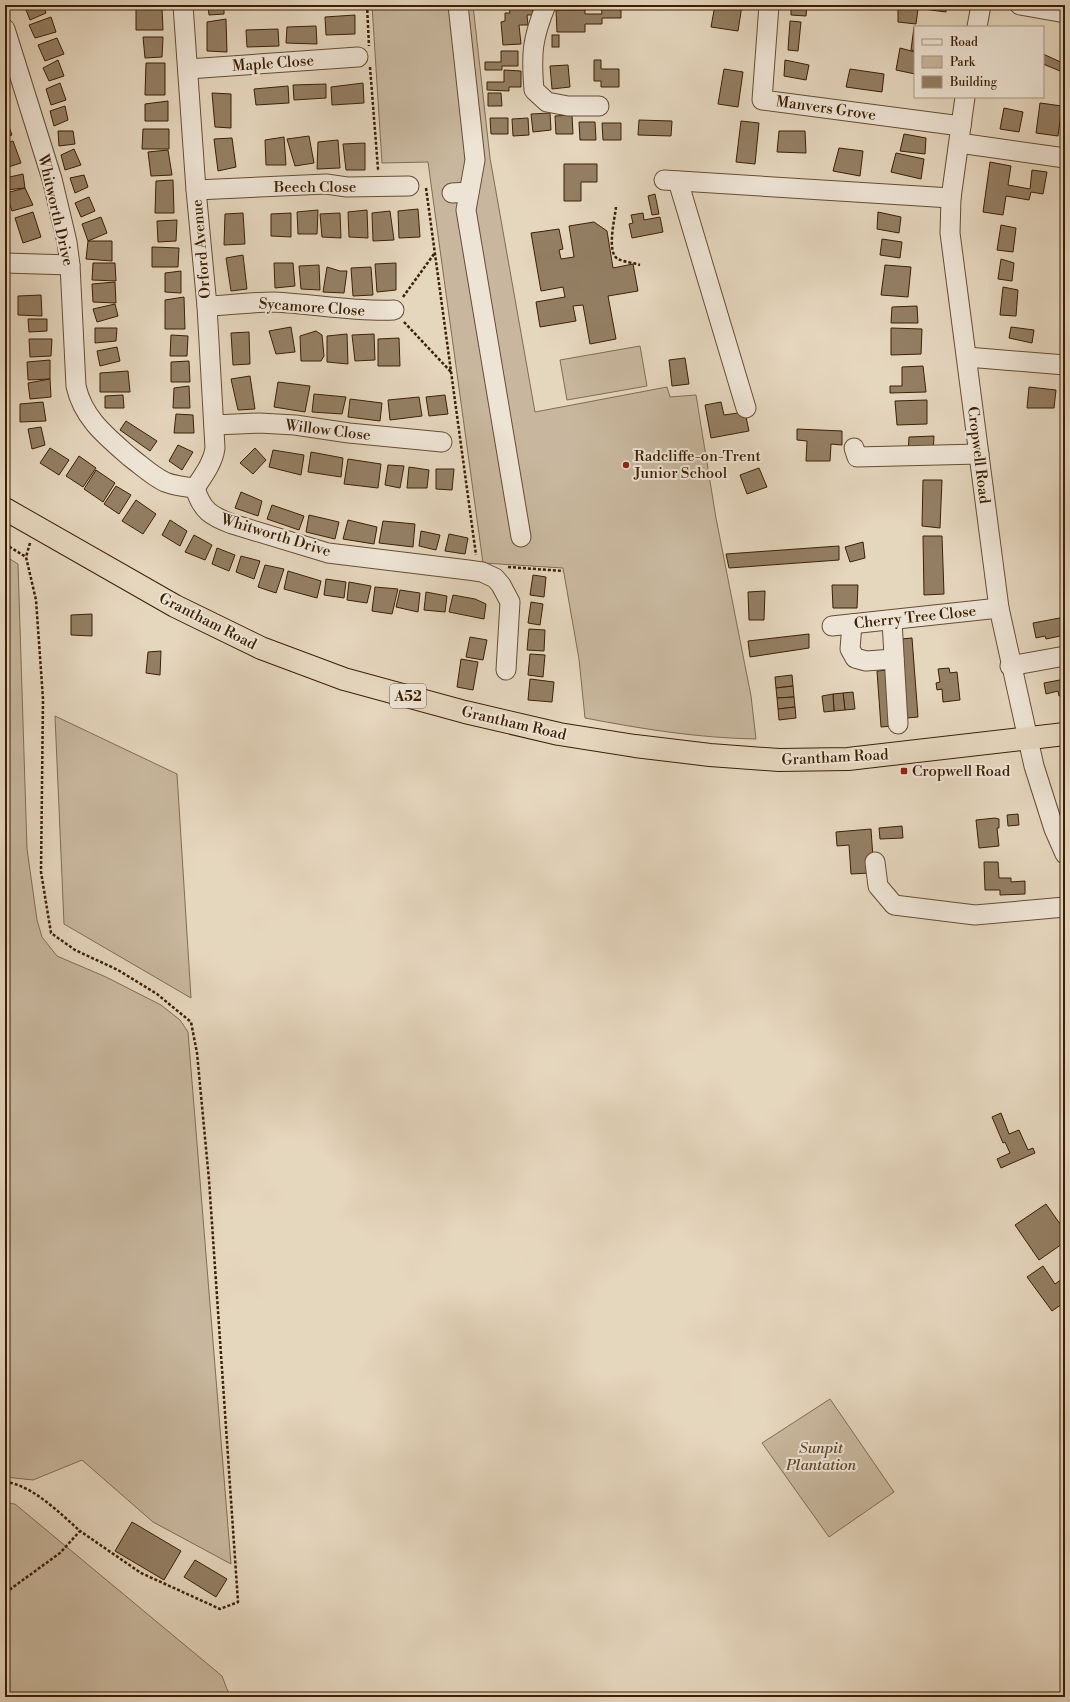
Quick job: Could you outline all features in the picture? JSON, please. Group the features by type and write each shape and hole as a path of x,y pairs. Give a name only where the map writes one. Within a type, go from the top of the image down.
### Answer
{"highway":[{"name":"Grantham Road","path":"5,508 175,606 261,648 344,679 465,712 559,734 635,746 710,755 779,760 848,759 1065,734"}],"street":[{"name":"Orford Avenue","path":"183,5 196,190 207,306 214,425 214,456 195,488"},
{"path":"458,5 475,160 461,193 466,210 521,537"},
{"path":"546,5 533,46 528,94 548,102 568,106 599,106"},
{"name":"Manvers Grove","path":"769,5 762,100 960,134"},
{"path":"977,26 981,5"},
{"path":"1020,5 1065,13"},
{"name":"Whitworth Drive","path":"5,29 52,180 70,264 76,386 78,398 83,409 102,432 152,475 175,485 195,488 198,500 203,508 217,518 232,524 328,553 477,572 495,578 501,584 510,602 506,670"},
{"name":"Maple Close","path":"188,69 366,57"},
{"name":"Cropwell Road","path":"965,98 951,198 950,233 998,608 1034,766 1060,827 1065,854"},
{"path":"960,134 1065,158"},
{"path":"746,408 671,180 951,198"},
{"name":"Beech Close","path":"196,190 326,184 347,187 416,185"},
{"path":"5,263 70,264"},
{"name":"Sycamore Close","path":"207,306 274,302 336,309 372,311 394,310"},
{"path":"966,357 1065,365"},
{"name":"Willow Close","path":"214,425 259,423 295,425 349,433 442,442"},
{"path":"854,448 858,457 979,454"},
{"name":"Cherry Tree Close","path":"832,626 892,621 998,608"},
{"path":"892,621 898,724"},
{"path":"852,624 850,649 855,658 866,661 894,659"},
{"path":"1010,666 1065,656"},
{"path":"875,862 878,886 894,905 974,915 1065,907"}],"path":[{"path":"366,5 366,57 378,169 386,170"},
{"path":"416,185 425,187 477,572"},
{"path":"616,207 612,246 613,254 618,259 640,265"},
{"path":"434,254 394,310 451,372"},
{"path":"5,544 26,557 36,600 43,699 41,872 51,933 75,950 118,970 157,994 191,1022 197,1053 209,1180 238,1602 220,1609 142,1573 80,1531 48,1502 13,1482 5,1482"},
{"path":"501,567 563,571"},
{"path":"5,1593 60,1554 80,1531"}],"green space":[{"path":"372,5 473,5 490,158 535,412 667,387 670,397 696,395 716,518 751,696 756,739 713,737 670,732 585,718 579,659 563,568 483,563 428,162 382,163"},
{"path":"640,346 647,386 567,400 560,360"},
{"path":"5,556 18,564 27,849 37,920 42,937 57,956 106,977 161,1005 180,1020 188,1032 231,1564 153,1522 82,1460 33,1480 5,1477"},
{"path":"55,716 177,774 191,998 64,924"},
{"name":"Sunpit Plantation","path":"830,1399 894,1492 829,1537 762,1443"},
{"path":"5,1503 15,1504 222,1676 230,1697 5,1697"}],"building":[{"path":"24,5 43,5 46,13 30,20"},
{"path":"143,5 159,5 159,8 162,8 163,30 136,30 136,8 143,7"},
{"path":"208,5 224,5 224,14 209,15"},
{"path":"509,5 532,5 533,15 527,15 528,25 519,25 521,44 503,45 501,22 505,21 505,13 510,13"},
{"path":"601,5 621,5 621,18 602,18 602,24 585,24 585,32 557,32 556,10 585,10 585,14 602,14"},
{"path":"665,5 691,5 691,8"},
{"path":"715,5 742,5 738,31 711,27"},
{"path":"791,5 807,5 806,16 791,15"},
{"path":"924,5 946,5 946,12 923,9"},
{"path":"898,6 918,9 916,24 898,22"},
{"path":"355,15 355,34 326,35 325,17"},
{"path":"51,17 56,32 35,38 29,25"},
{"path":"226,19 227,52 207,51 207,22"},
{"path":"790,21 801,22 798,51 788,50"},
{"path":"316,26 317,44 286,43 287,27"},
{"path":"914,27 914,51 911,50"},
{"path":"278,29 279,46 247,47 246,30"},
{"path":"552,35 559,35 559,47 552,47"},
{"path":"143,37 163,37 162,57 145,58"},
{"path":"57,38 64,54 45,61 38,45"},
{"path":"900,48 914,52 914,74 896,70"},
{"path":"501,51 518,51 518,66 502,66 502,70 485,70 485,62 501,62"},
{"path":"1044,54 1065,64 1065,73 1044,64"},
{"path":"58,60 64,76 49,81 43,68"},
{"path":"594,60 601,60 601,69 619,69 619,87 601,87 601,81 594,81"},
{"path":"785,60 809,65 806,80 784,76"},
{"path":"146,63 165,63 165,95 145,95"},
{"path":"568,65 570,87 552,89 550,66"},
{"path":"724,69 743,72 738,107 718,104"},
{"path":"850,69 884,74 882,92 846,87"},
{"path":"504,70 521,71 521,87 509,87 509,91 487,90 487,82 504,82"},
{"path":"60,83 66,100 51,105 46,89"},
{"path":"363,83 364,103 332,105 331,87"},
{"path":"326,84 326,98 294,100 293,85"},
{"path":"288,86 289,103 256,105 254,89"},
{"path":"212,93 231,94 231,128 215,127"},
{"path":"488,93 501,93 502,106 488,106"},
{"path":"168,101 168,121 145,121 145,104"},
{"path":"1040,103 1062,106 1058,136 1036,133"},
{"path":"65,106 68,120 54,126 50,111"},
{"path":"1004,108 1023,112 1019,132 1000,129"},
{"path":"550,113 551,130 533,132 531,114"},
{"path":"572,115 573,134 556,134 555,116"},
{"path":"5,116 12,135 5,137"},
{"path":"490,118 508,118 508,134 491,134"},
{"path":"528,118 529,135 513,136 512,119"},
{"path":"639,120 672,121 671,136 638,135"},
{"path":"741,121 759,123 755,164 736,162"},
{"path":"579,122 595,122 596,140 580,140"},
{"path":"602,123 621,123 621,140 603,140"},
{"path":"143,129 169,129 169,149 142,149"},
{"path":"58,131 73,131 75,144 59,146"},
{"path":"779,131 805,131 806,153 777,152"},
{"path":"904,134 926,138 925,154 900,151"},
{"path":"309,136 314,163 295,166 287,139"},
{"path":"284,137 286,165 266,165 265,140"},
{"path":"232,138 236,167 218,171 214,139"},
{"path":"338,140 340,168 317,169 318,142"},
{"path":"13,141 21,163 5,168 5,144"},
{"path":"365,143 365,170 346,170 343,144"},
{"path":"839,148 863,151 860,176 833,171"},
{"path":"74,149 81,165 65,170 61,155"},
{"path":"168,150 172,175 151,176 148,152"},
{"path":"896,153 924,159 921,179 891,172"},
{"path":"990,162 1011,166 1008,185 1030,189 1032,170 1047,172 1043,194 1031,192 1029,200 1006,196 1003,215 983,212"},
{"path":"564,164 597,164 597,182 581,182 581,201 564,201"},
{"path":"23,174 25,188 6,190 5,178"},
{"path":"84,175 88,187 75,193 70,178"},
{"path":"173,180 174,213 155,213 156,181"},
{"path":"25,188 33,205 12,211 6,193"},
{"path":"655,194 659,214 652,215 648,196"},
{"path":"89,197 95,211 81,217 75,203"},
{"path":"418,209 420,237 399,238 398,211"},
{"path":"318,210 317,234 298,234 297,212"},
{"path":"367,210 368,238 349,237 348,212"},
{"path":"390,211 394,240 373,241 372,213"},
{"path":"33,212 41,237 23,243 15,218"},
{"path":"878,212 901,217 899,233 877,229"},
{"path":"243,213 245,244 224,245 225,214"},
{"path":"291,213 291,237 271,236 271,214"},
{"path":"340,213 341,238 322,237 320,214"},
{"path":"643,213 644,220 660,217 663,232 632,238 629,224 633,223 631,215"},
{"path":"101,217 107,233 88,241 82,224"},
{"path":"177,220 176,241 158,242 157,221"},
{"path":"594,222 607,231 613,268 633,264 638,291 608,296 616,339 590,344 583,305 573,306 576,321 540,327 536,302 565,297 563,287 541,291 531,233 559,229 563,249 559,250 561,259 574,257 569,226"},
{"path":"1001,225 1016,228 1013,252 997,250"},
{"path":"882,239 902,242 900,258 880,255"},
{"path":"88,241 112,241 112,261 86,259"},
{"path":"152,247 179,248 178,267 152,267"},
{"path":"243,255 247,289 231,291 226,258"},
{"path":"1001,259 1014,263 1012,281 998,279"},
{"path":"93,263 115,263 116,281 92,280"},
{"path":"274,263 293,263 295,286 275,288"},
{"path":"396,263 396,290 377,292 375,264"},
{"path":"319,265 320,290 301,289 299,266"},
{"path":"885,265 911,267 908,297 881,295"},
{"path":"327,267 340,271 347,271 344,293 323,292"},
{"path":"371,267 373,295 353,296 351,268"},
{"path":"181,271 181,293 165,292 165,273"},
{"path":"115,282 116,303 93,302 92,284"},
{"path":"1003,287 1018,290 1016,316 1000,315"},
{"path":"41,295 42,316 18,315 18,296"},
{"path":"184,297 185,329 165,329 165,300"},
{"path":"115,304 118,316 97,322 93,309"},
{"path":"917,306 918,323 891,323 892,307"},
{"path":"28,319 47,319 47,331 29,332"},
{"path":"291,327 295,352 276,354 269,331"},
{"path":"1011,327 1034,330 1032,343 1009,338"},
{"path":"95,328 117,328 116,341 95,343"},
{"path":"891,328 922,329 921,354 891,355"},
{"path":"316,331 322,335 324,356 321,361 301,361 300,336"},
{"path":"249,332 250,364 233,365 231,333"},
{"path":"347,334 348,364 327,362 327,336"},
{"path":"374,334 375,360 355,361 352,335"},
{"path":"171,335 188,336 187,356 170,356"},
{"path":"399,338 400,366 378,366 378,339"},
{"path":"29,339 52,339 51,356 30,357"},
{"path":"117,347 120,361 100,366 97,351"},
{"path":"685,358 689,384 672,386 669,360"},
{"path":"50,360 50,379 28,380 27,362"},
{"path":"189,361 190,382 171,382 171,362"},
{"path":"923,366 926,392 890,393 890,386 902,386 902,367"},
{"path":"128,371 130,392 100,392 100,373"},
{"path":"250,376 255,409 238,410 231,379"},
{"path":"50,379 51,397 30,399 28,383"},
{"path":"278,382 310,386 305,412 274,407"},
{"path":"189,386 190,408 173,408 174,388"},
{"path":"1029,387 1056,390 1054,408 1027,408"},
{"path":"314,394 346,397 342,414 312,412"},
{"path":"123,395 124,408 105,408 105,396"},
{"path":"445,395 448,414 429,416 426,397"},
{"path":"419,397 422,416 390,420 388,400"},
{"path":"350,399 382,403 380,421 348,417"},
{"path":"927,400 927,424 897,425 895,401"},
{"path":"43,402 46,421 20,422 20,404"},
{"path":"721,402 724,415 745,412 749,431 711,438 705,405"},
{"path":"176,414 193,415 194,433 174,433"},
{"path":"126,421 157,441 150,451 120,430"},
{"path":"41,427 45,445 32,449 28,429"},
{"path":"797,429 842,431 842,445 831,444 830,461 806,461 807,441 797,440"},
{"path":"934,436 933,455 908,453 909,437"},
{"path":"178,445 193,452 182,470 169,461"},
{"path":"50,448 69,460 59,475 40,463"},
{"path":"255,448 266,460 253,474 240,463"},
{"path":"273,450 304,455 301,475 269,467"},
{"path":"311,452 343,458 341,477 308,472"},
{"path":"79,456 96,468 83,487 66,476"},
{"path":"348,459 381,464 378,488 344,484"},
{"path":"388,465 404,466 400,488 385,485"},
{"path":"409,467 429,470 427,488 407,488"},
{"path":"759,468 767,487 747,494 740,475"},
{"path":"436,469 454,469 452,490 436,489"},
{"path":"96,470 115,483 103,502 84,489"},
{"path":"923,480 942,480 940,528 922,526"},
{"path":"116,486 131,495 119,514 104,504"},
{"path":"241,492 262,501 258,516 235,508"},
{"path":"136,500 156,514 143,534 122,521"},
{"path":"272,505 304,516 299,530 267,519"},
{"path":"309,515 339,522 335,539 306,532"},
{"path":"170,520 187,531 180,546 162,535"},
{"path":"348,520 377,527 374,544 343,539"},
{"path":"383,521 415,524 413,547 379,543"},
{"path":"421,531 440,535 436,550 419,546"},
{"path":"449,534 468,538 465,554 445,551"},
{"path":"194,535 212,545 205,560 185,552"},
{"path":"923,536 942,536 944,594 924,595"},
{"path":"863,542 865,558 850,562 845,547"},
{"path":"839,546 839,560 729,568 726,554"},
{"path":"217,548 235,555 229,571 212,564"},
{"path":"241,556 260,561 254,579 236,572"},
{"path":"265,565 284,569 276,593 258,587"},
{"path":"288,571 321,581 317,598 284,589"},
{"path":"533,575 546,577 544,597 530,595"},
{"path":"326,579 346,582 344,598 324,595"},
{"path":"349,582 371,586 367,603 347,600"},
{"path":"832,585 858,585 857,608 833,608"},
{"path":"375,587 398,589 392,614 372,611"},
{"path":"400,590 420,593 418,612 396,607"},
{"path":"765,591 764,620 749,620 748,592"},
{"path":"426,592 447,596 445,612 424,610"},
{"path":"453,595 475,599 486,604 484,619 449,612"},
{"path":"531,602 543,604 540,625 528,623"},
{"path":"92,614 92,636 71,635 71,615"},
{"path":"1065,617 1065,635 1046,639 1045,636 1036,638 1033,623"},
{"path":"529,629 545,630 544,651 527,650"},
{"path":"809,634 809,648 750,657 748,641"},
{"path":"470,637 487,640 483,660 466,657"},
{"path":"912,638 918,717 907,718 901,639"},
{"path":"161,651 160,675 146,673 148,652"},
{"path":"530,654 545,655 543,677 528,675"},
{"path":"461,659 478,662 473,690 457,687"},
{"path":"949,668 950,673 957,672 960,700 943,702 942,689 937,690 936,683 940,682 938,669"},
{"path":"888,670 892,726 881,727 877,671"},
{"path":"792,675 793,686 776,688 775,677"},
{"path":"530,679 554,682 552,702 528,700"},
{"path":"1065,679 1065,695 1059,696 1058,691 1046,694 1044,683"},
{"path":"793,686 794,697 777,698 776,688"},
{"path":"853,692 855,709 845,710 843,693"},
{"path":"843,693 845,710 834,711 833,694"},
{"path":"833,694 834,711 824,712 822,696"},
{"path":"794,697 795,707 778,709 777,698"},
{"path":"795,707 796,718 779,720 778,709"},
{"path":"1018,814 1019,825 1008,826 1007,815"},
{"path":"999,819 999,828 997,828 999,846 979,848 976,820"},
{"path":"902,826 903,838 880,839 879,828"},
{"path":"871,829 873,858 870,873 851,874 849,845 837,846 836,832"},
{"path":"984,862 998,862 999,878 1011,878 1011,882 1025,881 1025,894 1000,895 1000,890 985,890"},
{"path":"1001,1113 1009,1134 1019,1130 1028,1150 1033,1148 1035,1153 1001,1168 997,1159 1010,1153 1005,1142 1003,1143 992,1117"},
{"path":"1046,1204 1065,1231 1065,1242 1039,1260 1015,1225"},
{"path":"1043,1266 1055,1284 1065,1277 1065,1302 1052,1311 1027,1277"},
{"path":"132,1522 181,1551 164,1580 115,1551"},
{"path":"195,1560 227,1579 216,1597 184,1577"}],"place":[{"name":"Radcliffe-on-Trent Junior School","path":"626,465"},
{"name":"Cropwell Road","path":"904,771"}]}
